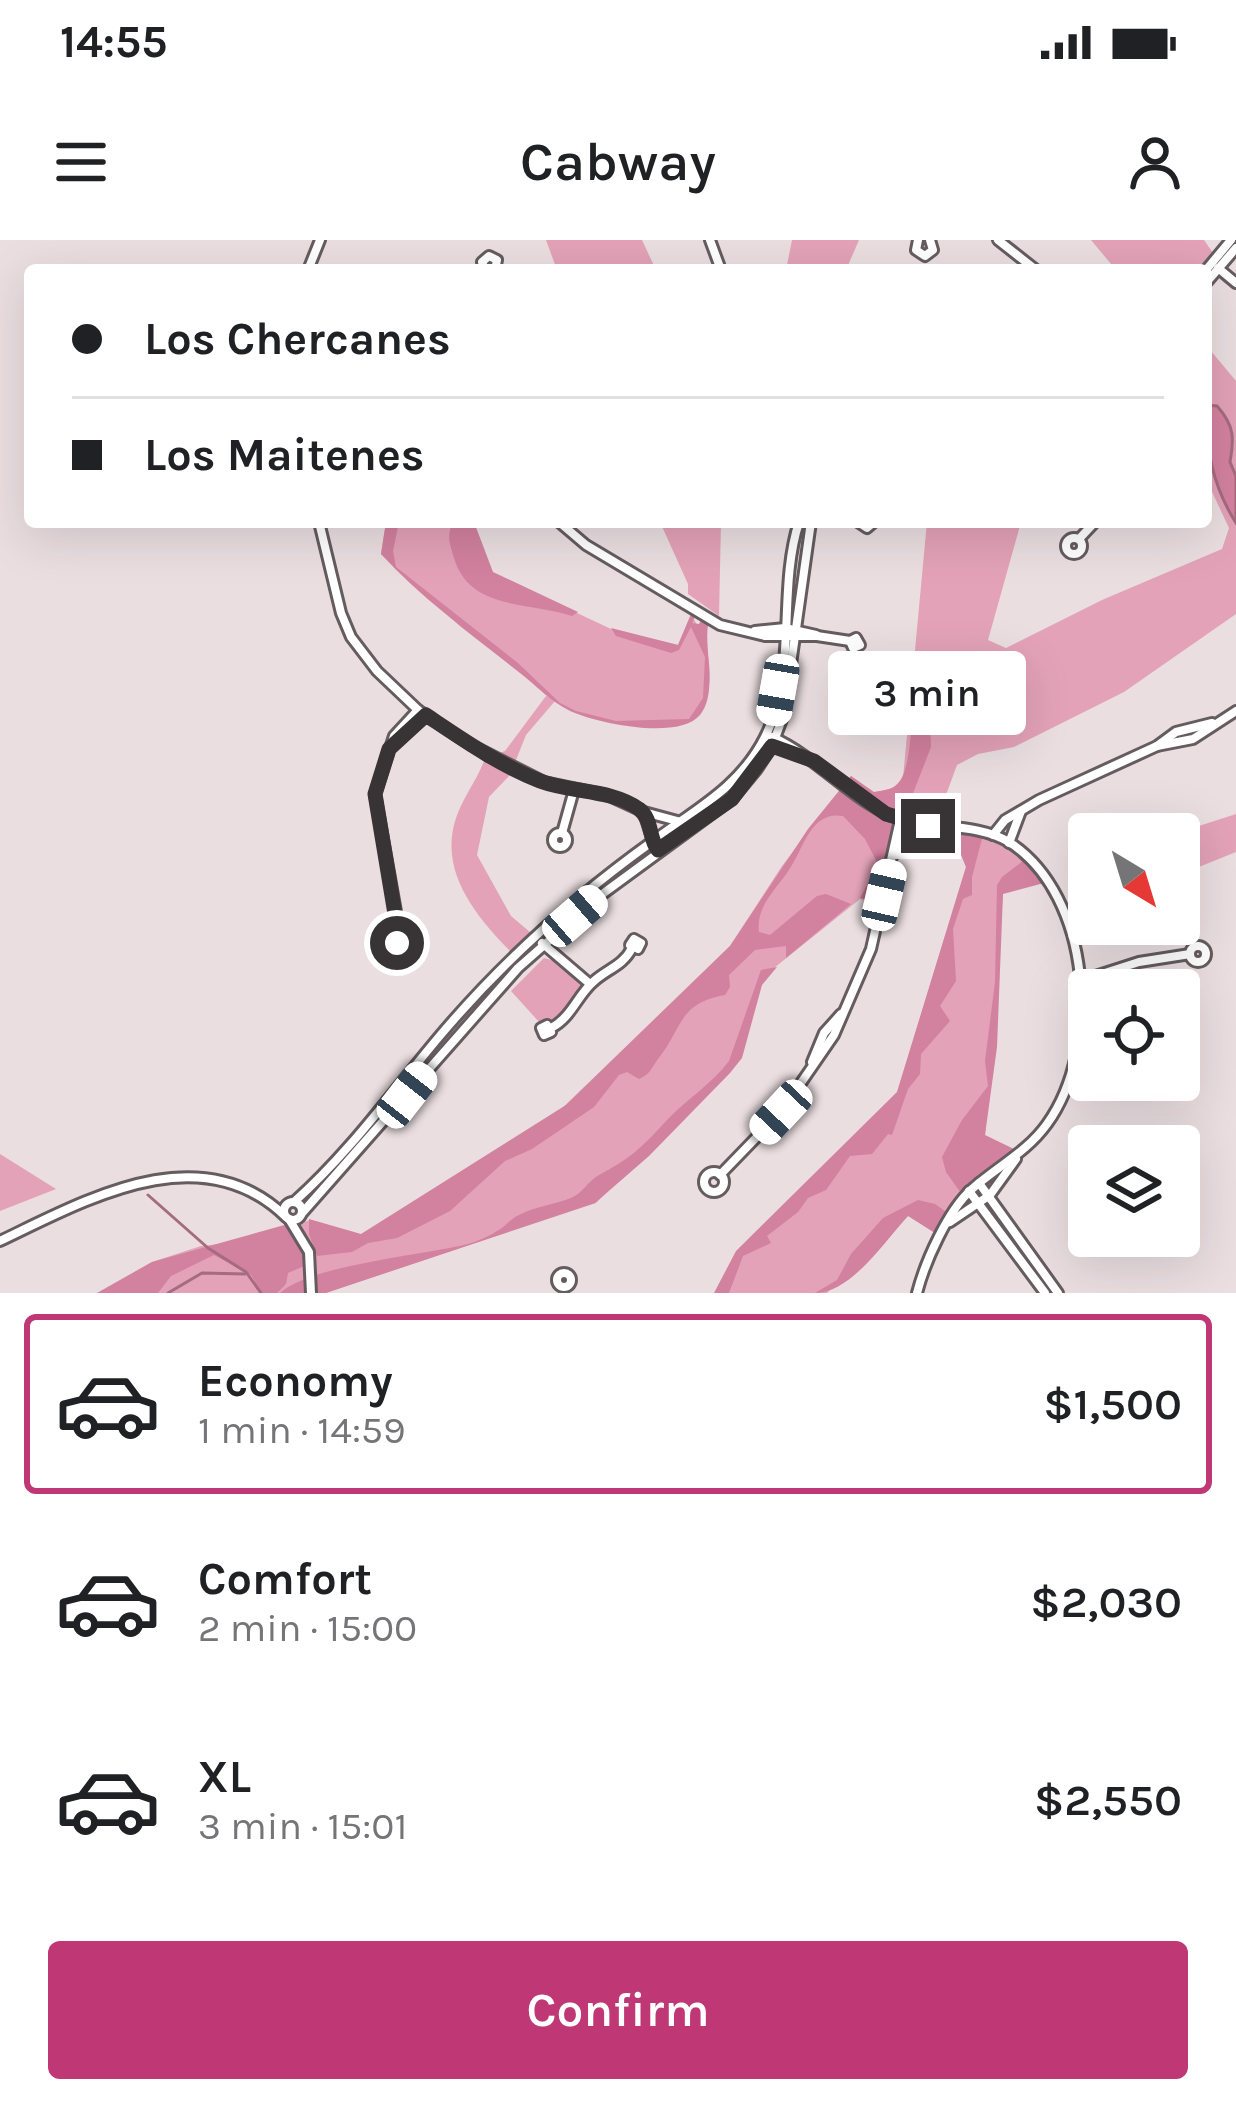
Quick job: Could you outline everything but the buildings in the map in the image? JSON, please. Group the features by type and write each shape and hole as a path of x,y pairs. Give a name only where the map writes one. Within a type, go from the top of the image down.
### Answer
{"street":[{"path":"918,240 916,250 925,256 932,250 931,240"},
{"path":"998,240 1028,264"},
{"path":"1217,264 1231,240"},
{"path":"1217,264 1236,248"},
{"path":"1217,264 1236,269"},
{"path":"1217,264 1236,283"},
{"path":"320,528 351,637 377,671 422,712 512,768 544,782 608,795 683,826"},
{"path":"566,528 586,545 729,628 850,641"},
{"path":"288,1218 291,1202 375,1117 461,1012 543,938 722,795 769,740 784,714 790,558 798,528"},
{"path":"790,633 810,528"},
{"path":"1078,539 1089,528"},
{"path":"994,835 1005,820 1022,810 1188,727 1212,723 1236,711"},
{"path":"400,934 375,808 379,776 394,736 422,712"},
{"path":"769,740 792,755 801,754 872,806 904,821 994,835 1009,842 1046,877 1060,904 1078,969"},
{"path":"562,833 574,790"},
{"path":"1009,842 1022,810"},
{"path":"644,812 655,846"},
{"path":"721,1175 781,1112 811,1067 824,1033 842,1013 860,980 904,821"},
{"path":"543,938 590,984"},
{"path":"288,1218 302,1214 543,938"},
{"path":"551,1028 562,1022 590,984 625,961 632,948"},
{"path":"1116,969 1190,954"},
{"path":"949,1223 990,1195 1047,1125 1068,1086"},
{"path":"917,1293 954,1208 969,1191 1018,1156"},
{"path":"0,1241 116,1188 155,1178 187,1177 222,1183 271,1205 302,1234"},
{"path":"979,1183 1058,1293"},
{"path":"969,1191 1045,1293"},
{"path":"271,1205 291,1202 302,1206 311,1293"}],"shaded area":[{"path":"546,240 642,240 653,264 555,264"},
{"path":"792,240 859,240 849,264 787,264"},
{"path":"1091,240 1204,240 1213,253 1203,264 1111,264"},
{"path":"1212,352 1236,381 1236,614 1124,692 1014,747 978,754 957,765 943,803 944,829 1012,851 1043,882 1003,893 985,1136 1014,1150 948,1217 908,1216 827,1293 715,1293 737,1251 897,1093 966,867 960,852 927,847 897,862 877,903 860,899 769,972 760,987 741,1057 596,1203 325,1293 98,1293 152,1262 311,1220 361,1235 555,1115 730,946 782,866 851,776 874,793 893,788 903,778 926,528 1019,528 988,640 1006,648 1102,600 1222,549 1229,528 1212,492"},
{"path":"1212,406 1217,406 1232,433 1236,523 1212,466"},
{"path":"385,528 475,528 492,573 611,629 678,645 691,615 703,639 710,681 695,719 623,724 588,716 555,701 526,735 510,775 489,797 477,855 511,916 531,933 511,952 464,892 452,857 452,838 459,810 485,758 505,751 546,696 551,697 461,627 381,554"},
{"path":"385,528 398,528 393,551 396,567 518,663 560,703 616,721 689,719 703,698 705,657 691,627 679,650 671,653 616,636 611,628 678,645 691,614 695,617 692,623 701,620 708,625 705,706 690,723 658,728 621,725 575,713 559,704 429,600 381,554"},
{"path":"451,528 476,528 493,572 578,612 572,616 487,596 462,575 449,536"},
{"path":"663,528 721,528 719,616 688,594"},
{"path":"913,657 941,669 945,678 930,721 931,747 912,796 898,814 880,902 860,898 878,864 865,839 843,816 824,819 811,831 765,904 759,932 770,935 817,896 826,894 851,904 786,958 786,946 755,950 729,975 725,995 698,1004 683,1018 646,1075 639,1079 627,1072 619,1075 594,1107 532,1149 505,1161 450,1211 397,1238 368,1243 352,1252 317,1256 309,1219 361,1234 566,1105 730,946 808,829 851,776 874,792 898,784 910,740"},
{"path":"1236,814 1236,852 1200,867 1200,826"},
{"path":"928,829 983,835 972,895 963,899 953,929 956,981 940,1006 950,1021 921,1054 920,1074 908,1089 892,1135 872,1154 850,1156 826,1190 808,1198 767,1236 771,1243 743,1256 729,1293 714,1293 736,1251 897,1092 966,867 960,852 934,844"},
{"path":"1023,861 1044,883 1003,894 997,1047 985,1135 1016,1150 963,1196 942,1157 988,1086 985,1061 995,982 997,885"},
{"path":"544,958 563,963 582,982 567,1010 540,1023 511,991"},
{"path":"777,967 762,985 742,1058 649,1156 595,1203 326,1293 280,1293 336,1269 471,1243 525,1212 575,1196 637,1150 722,1069 761,970"},
{"path":"0,1154 56,1189 0,1211"},
{"path":"918,1200 949,1214 938,1235 908,1216 854,1275 828,1291 815,1293 837,1280 851,1254 883,1218"},
{"path":"288,1224 309,1264 288,1273 277,1293 262,1293 251,1275 214,1255 171,1276 158,1293 97,1293 152,1262"}],"waterway":[{"path":"148,1195 208,1248 246,1272 261,1293"},
{"path":"168,1293 202,1273 245,1274"}],"route":[{"path":"397,943 406,946 410,938 400,934 397,926 375,794 389,749 426,715 531,777 608,795 638,808 647,818 658,850 732,799 772,746 814,761 886,814 928,826"}]}
